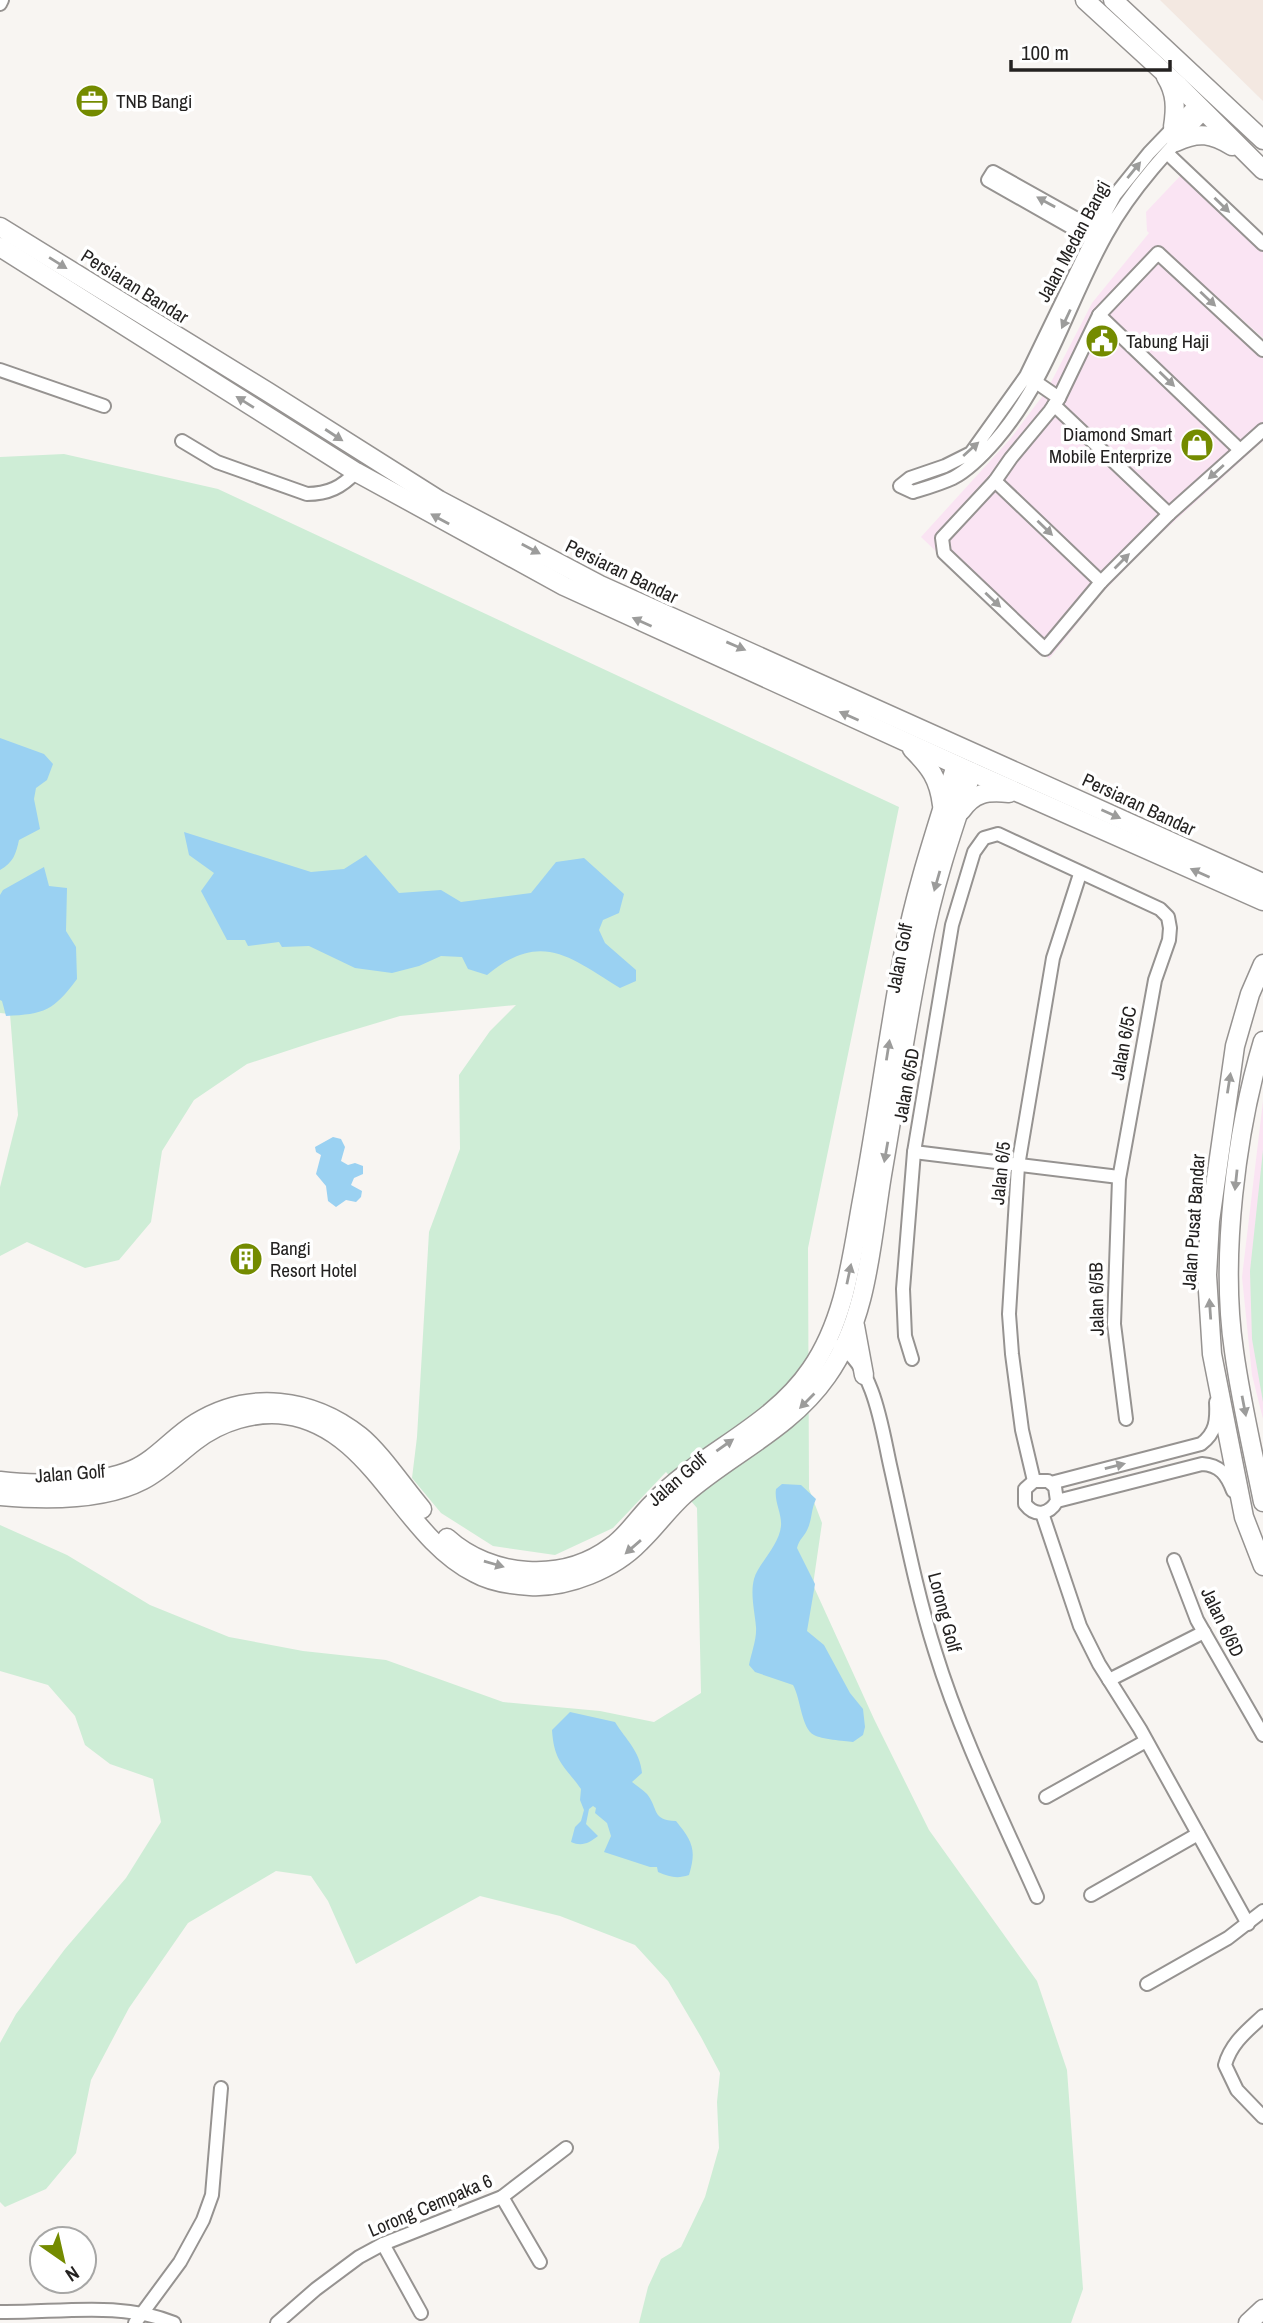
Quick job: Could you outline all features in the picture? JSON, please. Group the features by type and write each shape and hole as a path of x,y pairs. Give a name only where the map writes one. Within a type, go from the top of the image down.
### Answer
{"main road":[{"path":"1085,0 1259,159"},
{"path":"1119,6 1142,35 1200,91 1203,106"},
{"path":"1119,6 1263,140"},
{"path":"1160,68 1170,84 1176,102 1172,140 1209,135 1259,159"},
{"name":"Persiaran Bandar","path":"0,227 439,500 600,585 1242,874 1263,880"},
{"name":"Persiaran Bandar","path":"0,247 356,472 564,586 1263,901"},
{"path":"870,705 901,729 965,766 978,764 1039,790 1082,801"},
{"path":"903,741 925,762 940,787 950,812 980,793 1023,795"},
{"name":"Jalan Golf","path":"0,1482 65,1482 107,1478 142,1465 194,1424 216,1413 263,1402 288,1403 310,1408 337,1420 361,1437 444,1535 472,1556 507,1568 536,1572 557,1570 596,1557 617,1543 679,1478 758,1422 792,1392 854,1323 867,1268 922,874 950,812 965,766"},
{"path":"1243,892 1263,915"},
{"name":"Jalan Golf","path":"0,1496 65,1497 112,1492 140,1482 216,1427 247,1417 285,1415 319,1426 354,1449 430,1538 474,1573 503,1582 533,1586 553,1584 572,1581 623,1556 638,1544 684,1495 763,1439 798,1410 828,1375 837,1344 912,950"},
{"name":"Jalan Pusat Bandar","path":"1263,964 1250,995 1235,1046 1223,1115 1210,1221 1208,1275 1212,1354 1244,1517 1263,1566"},
{"name":"Jalan Pusat Bandar","path":"1263,1041 1253,1076 1238,1166 1230,1248 1230,1308 1234,1350 1263,1502"},
{"path":"854,1323 866,1378"},
{"path":"828,1375 835,1372 852,1372 866,1378"},
{"path":"1248,2323 1263,2309"}],"street":[{"name":"Jalan Medan Bangi","path":"1024,392 971,453 945,466 910,478 900,486 913,492 954,477 972,465 1004,431 1031,379 1099,237 1115,195 1203,106"},
{"name":"Jalan Medan Bangi","path":"1099,237 1172,140"},
{"path":"1172,140 1263,244"},
{"path":"992,172 1099,237 988,180 992,172"},
{"path":"1263,350 1158,253 1100,315 1054,405 995,481 942,538 944,553 1045,649 1101,582 1169,514 1263,430"},
{"path":"1100,315 1240,450"},
{"path":"0,370 104,406"},
{"path":"1031,379 1054,405 1169,514"},
{"path":"1024,392 1054,405"},
{"path":"182,440 217,462 307,494 338,488 356,472"},
{"path":"995,481 1101,582"},
{"name":"Jalan 6/5D","path":"912,1359 905,1336 903,1289 914,1152 952,925 974,852 984,838 998,834 1080,874"},
{"name":"Jalan 6/5C","path":"1080,874 1160,909 1168,917 1170,928 1169,940 1155,980 1119,1177"},
{"name":"Jalan 6/5","path":"1034,1481 1022,1430 1009,1314 1018,1166 1054,958 1080,874"},
{"path":"914,1152 1119,1177"},
{"name":"Jalan 6/5B","path":"1119,1177 1114,1324 1126,1419"},
{"name":"Lorong Golf","path":"837,1344 866,1378 883,1432 935,1653 973,1753 1037,1897"},
{"path":"1051,1483 1201,1444 1209,1438 1216,1422 1212,1354"},
{"path":"1057,1501 1202,1464 1212,1464 1227,1475 1244,1517"},
{"path":"1042,1480 1051,1483 1055,1488 1057,1501 1053,1508 1042,1513 1029,1509 1024,1499 1025,1489 1034,1481 1042,1480"},
{"path":"1042,1513 1080,1626 1248,1924"},
{"name":"Jalan 6/6D","path":"1174,1560 1204,1632 1263,1735"},
{"path":"1109,1679 1204,1632"},
{"path":"1046,1797 1146,1741"},
{"path":"1091,1895 1198,1834"},
{"path":"1147,1984 1248,1924 1263,1911"},
{"path":"1263,2016 1235,2043 1225,2065 1237,2090 1263,2117"},
{"path":"138,2318 180,2262 203,2220 212,2195 221,2088"},
{"name":"Lorong Cempaka 6","path":"277,2323 338,2272 383,2244 502,2197 566,2147"},
{"path":"502,2197 540,2262"},
{"path":"383,2244 421,2313"},
{"path":"0,2312 89,2311 174,2323"}],"shaded area":[{"path":"1160,0 1263,0 1263,101"},
{"path":"1183,173 1263,250 1263,338 1200,282 1263,341 1263,441 1156,538 1101,594 1049,659 921,537 1011,438 1047,390 1092,303 1149,233 1146,212"},
{"path":"1263,1101 1263,1419 1252,1375 1242,1277"}],"green space":[{"path":"64,454 218,489 899,807 808,1248 809,1489 822,1523 813,1585 874,1719 929,1830 1037,1981 1067,2070 1083,2289 1071,2323 639,2323 648,2287 661,2259 681,2247 705,2197 719,2148 717,2102 720,2073 668,1981 635,1945 560,1916 480,1896 356,1964 328,1901 311,1876 276,1871 188,1923 129,2008 91,2080 76,2153 46,2189 5,2207 0,2202 0,2043 16,2014 65,1949 126,1878 161,1822 153,1779 110,1764 85,1745 75,1716 48,1685 0,1671 0,1525 67,1555 150,1605 229,1637 303,1651 386,1660 503,1702 600,1711 654,1722 701,1693 697,1508 666,1472 613,1528 555,1555 493,1546 441,1513 412,1478 417,1437 429,1232 460,1149 459,1075 490,1031 516,1005 400,1016 247,1064 194,1100 162,1151 151,1222 119,1260 85,1268 27,1242 0,1256 0,1187 18,1115 10,1014 0,1013 0,457"},
{"path":"1263,1150 1263,1402 1252,1339 1250,1271"}],"water":[{"path":"0,738 44,754 53,764 47,780 36,788 34,799 40,829 19,840 13,858 0,870"},
{"path":"184,832 311,872 344,869 366,855 399,893 441,890 461,902 531,893 556,862 584,858 624,894 619,913 603,920 599,930 605,943 636,970 636,981 620,988 570,958 540,951 506,961 487,975 468,969 462,957 441,956 419,966 392,973 355,968 309,946 282,947 279,942 248,946 245,940 227,940 201,891 214,873 189,855"},
{"path":"44,867 49,886 67,888 66,931 76,947 77,979 61,998 47,1009 6,1016 0,1000 0,895 3,890"},
{"path":"333,1137 341,1139 345,1147 341,1161 348,1165 355,1163 363,1166 363,1174 354,1178 351,1185 362,1191 361,1197 356,1202 346,1200 336,1207 328,1201 326,1186 316,1174 321,1155 316,1152 315,1147"},
{"path":"782,1484 801,1485 816,1499 808,1528 797,1548 815,1584 807,1631 824,1645 850,1693 863,1709 863,1735 853,1742 814,1735 806,1726 793,1685 755,1672 749,1665 756,1632 754,1579 779,1533 781,1521 776,1489"},
{"path":"570,1712 615,1722 641,1765 642,1773 632,1782 651,1799 659,1816 676,1821 692,1846 693,1858 689,1875 670,1876 658,1872 657,1867 604,1852 611,1836 607,1823 595,1813 596,1808 593,1806 589,1809 586,1824 598,1836 585,1843 571,1842 584,1810 580,1800 581,1789 558,1756 552,1730"}],"place":[{"name":"TNB Bangi","path":"92,101"},
{"name":"Tabung Haji","path":"1102,341"},
{"name":"Diamond Smart Mobile Enterprize","path":"1197,445"},
{"name":"Bangi Resort Hotel","path":"246,1259"}]}
